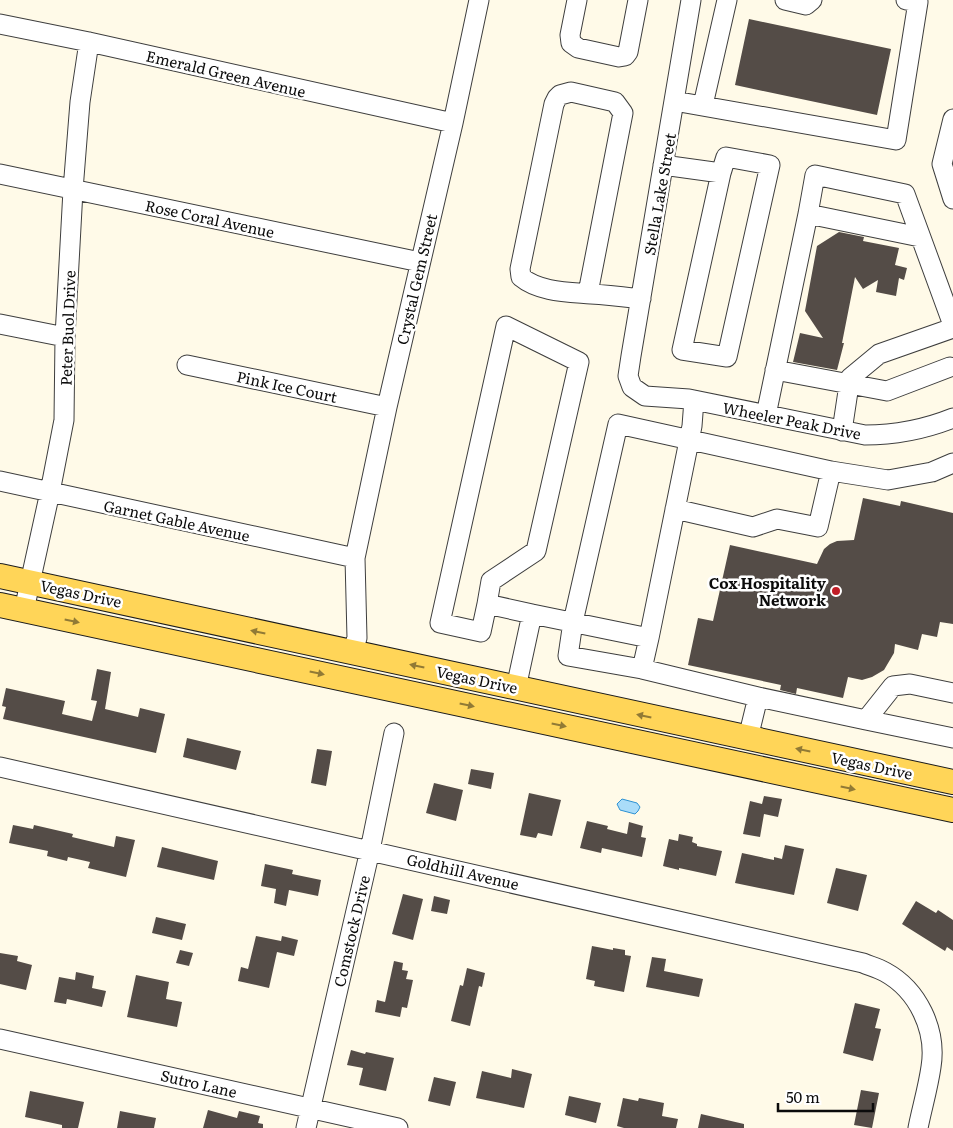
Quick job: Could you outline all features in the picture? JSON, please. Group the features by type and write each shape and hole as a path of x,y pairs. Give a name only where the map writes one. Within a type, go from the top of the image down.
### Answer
{"main road":[{"name":"Vegas Drive","path":"0,576 953,782"},
{"name":"Vegas Drive","path":"0,605 953,810"},
{"path":"511,715 516,688"}],"street":[{"name":"Crystal Gem Street","path":"352,652 357,638 355,558 387,407 453,123 479,0"},
{"path":"577,0 570,35 571,43 578,48 619,57 626,56 628,52 638,0"},
{"name":"Stella Lake Street","path":"632,386 628,376 691,0"},
{"path":"703,106 727,0"},
{"path":"785,0 806,5 812,0"},
{"path":"674,102 896,140 918,2 906,0"},
{"name":"Emerald Green Avenue","path":"0,24 453,123"},
{"name":"Peter Buol Drive","path":"24,610 64,420 65,337 73,190 80,102 89,42"},
{"path":"588,293 623,112 615,102 571,92 560,95 554,104 520,269 521,277 528,283 554,290 641,299"},
{"path":"953,119 942,164 953,199"},
{"path":"726,157 770,166 727,357 682,350 721,173 726,157"},
{"path":"663,165 721,173"},
{"name":"Rose Coral Avenue","path":"0,174 420,262"},
{"path":"766,415 808,214 814,175 905,194 953,327 878,354 850,378 842,431"},
{"path":"808,214 920,237"},
{"path":"0,324 65,337"},
{"path":"506,326 579,362 536,551 491,581 486,604 481,632 440,623 506,326"},
{"name":"Pink Ice Court","path":"187,365 387,407"},
{"path":"775,370 887,391 952,369"},
{"name":"Wheeler Peak Drive","path":"632,386 645,396 694,400 865,435 890,435 927,428 953,418"},
{"path":"642,669 690,439 694,400"},
{"path":"953,463 932,472 888,480 831,471 618,424 573,622 568,656 642,669 758,697 953,738"},
{"path":"675,510 753,527 777,518 818,528 831,471"},
{"name":"Garnet Gable Avenue","path":"0,481 355,558"},
{"path":"486,604 649,638"},
{"path":"516,688 532,614"},
{"path":"866,720 893,686 910,684 953,693"},
{"path":"748,738 758,697"},
{"name":"Comstock Drive","path":"306,1128 370,850 394,733"},
{"name":"Goldhill Avenue","path":"0,766 863,963 886,972 915,999 924,1014 930,1033 931,1067 918,1128"},
{"name":"Sutro Lane","path":"0,1039 398,1128"}],"water":[{"path":"622,799 637,803 640,807 638,811 635,814 620,810 617,804"}],"building":[{"path":"749,19 891,49 877,115 735,85"},
{"path":"839,232 864,237 863,241 899,248 895,265 907,268 904,280 899,278 896,296 876,292 878,280 863,289 855,277 842,343 844,343 837,370 793,362 800,333 823,338 805,311 817,246"},
{"name":"Cox Hospitality Network","path":"863,498 900,506 901,501 953,513 953,624 940,622 937,637 922,634 918,650 895,644 894,653 884,670 862,680 848,677 843,698 797,688 796,694 780,690 781,685 688,665 698,618 713,621 730,545 817,564 824,549 830,544 837,541 854,540"},
{"path":"97,669 111,672 105,709 138,717 140,708 165,714 156,753 3,719 6,707 2,706 6,688 65,701 62,714 92,721 97,701 91,700"},
{"path":"187,738 241,751 236,770 183,757"},
{"path":"317,749 332,751 326,786 311,783"},
{"path":"471,769 494,773 491,789 468,784"},
{"path":"434,783 463,790 456,821 426,813"},
{"path":"529,793 561,800 552,836 538,833 536,838 520,835"},
{"path":"764,796 782,799 778,817 764,814 760,837 743,834 750,801 762,804"},
{"path":"587,821 608,826 607,829 627,834 629,822 643,826 641,837 646,838 642,857 602,848 601,853 580,848"},
{"path":"13,825 33,829 34,825 73,834 72,837 114,847 116,836 135,840 126,877 88,868 90,862 68,857 67,861 47,856 48,851 9,843"},
{"path":"679,834 693,837 692,842 697,844 697,846 722,851 716,876 663,866 669,839 678,841"},
{"path":"785,845 804,849 794,895 735,883 742,853 774,860 774,857 782,859"},
{"path":"162,847 218,861 214,880 157,867"},
{"path":"265,864 293,870 292,874 321,880 318,896 289,890 286,906 274,903 276,889 261,886"},
{"path":"836,868 867,875 858,911 827,903"},
{"path":"403,894 423,899 413,940 392,934"},
{"path":"434,896 450,900 447,914 431,911"},
{"path":"916,901 936,913 938,910 953,920 953,951 947,947 945,951 902,924"},
{"path":"156,917 186,924 182,940 152,933"},
{"path":"256,936 281,941 282,936 298,940 294,956 277,952 269,988 238,981 241,967 248,969"},
{"path":"592,946 625,950 625,955 631,956 624,992 594,986 595,981 586,979"},
{"path":"180,950 193,953 189,966 176,963"},
{"path":"0,953 18,956 17,961 32,965 26,990 0,984"},
{"path":"652,957 666,959 664,971 703,979 699,997 646,987"},
{"path":"394,961 403,963 402,970 408,971 406,979 413,980 407,1008 402,1007 400,1017 375,1012 377,1000 385,1002"},
{"path":"467,968 485,973 482,987 479,986 470,1026 451,1021 460,985 463,986"},
{"path":"76,972 94,976 92,988 106,991 102,1007 67,999 66,1004 54,1002 59,977 75,980"},
{"path":"136,975 169,982 166,999 182,1002 177,1027 127,1017"},
{"path":"855,1003 880,1009 875,1028 881,1029 873,1061 843,1053"},
{"path":"351,1050 394,1058 386,1091 359,1085 363,1068 347,1065"},
{"path":"512,1069 532,1074 524,1108 476,1098 482,1071 511,1078"},
{"path":"434,1077 456,1082 450,1106 428,1101"},
{"path":"861,1090 879,1093 872,1128 854,1125"},
{"path":"30,1091 84,1102 78,1128 62,1128 62,1125 25,1117"},
{"path":"569,1096 601,1103 596,1123 565,1115"},
{"path":"623,1098 638,1101 639,1098 664,1103 662,1116 678,1119 676,1128 624,1128 617,1126"},
{"path":"208,1110 237,1118 239,1111 260,1116 258,1123 263,1124 263,1128 203,1128"},
{"path":"120,1111 156,1118 154,1128 117,1128"},
{"path":"701,1114 744,1124 744,1128 698,1128"}],"place":[{"name":"Cox Hospitality Network","path":"836,591"}]}
